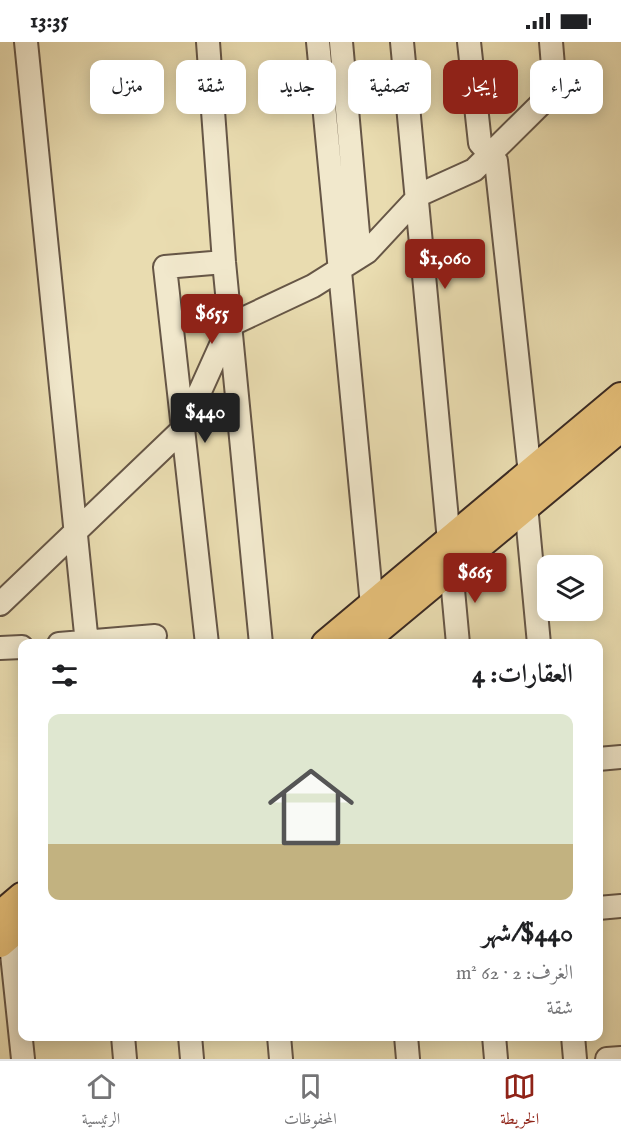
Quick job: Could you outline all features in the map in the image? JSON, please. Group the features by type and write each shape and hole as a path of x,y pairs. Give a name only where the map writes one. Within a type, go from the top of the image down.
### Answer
{"main road":[{"path":"369,639 530,474 621,397"},
{"path":"332,639 372,605 526,506 621,427"},
{"path":"8,930 18,906"}],"street":[{"path":"26,42 87,639"},
{"path":"208,42 224,262 261,639"},
{"path":"318,42 372,605"},
{"path":"341,42 360,256"},
{"path":"402,42 458,639"},
{"path":"469,42 480,143 489,156 496,161 530,474"},
{"path":"0,604 183,429 230,325 313,286 367,252 416,198 474,170 555,90 551,42"},
{"path":"206,639 165,267 224,262"},
{"path":"526,506 539,639"},
{"path":"121,639 155,636"},
{"path":"0,648 18,646"},
{"path":"603,759 621,757"},
{"path":"603,908 621,906"},
{"path":"8,930 18,1016"},
{"path":"21,1041 23,1059"},
{"path":"123,1041 125,1059"},
{"path":"190,1041 192,1059"},
{"path":"279,1041 281,1059"},
{"path":"406,1041 408,1059"},
{"path":"494,1041 496,1059"},
{"path":"573,1041 575,1059"},
{"path":"607,1059 621,1058"}]}
